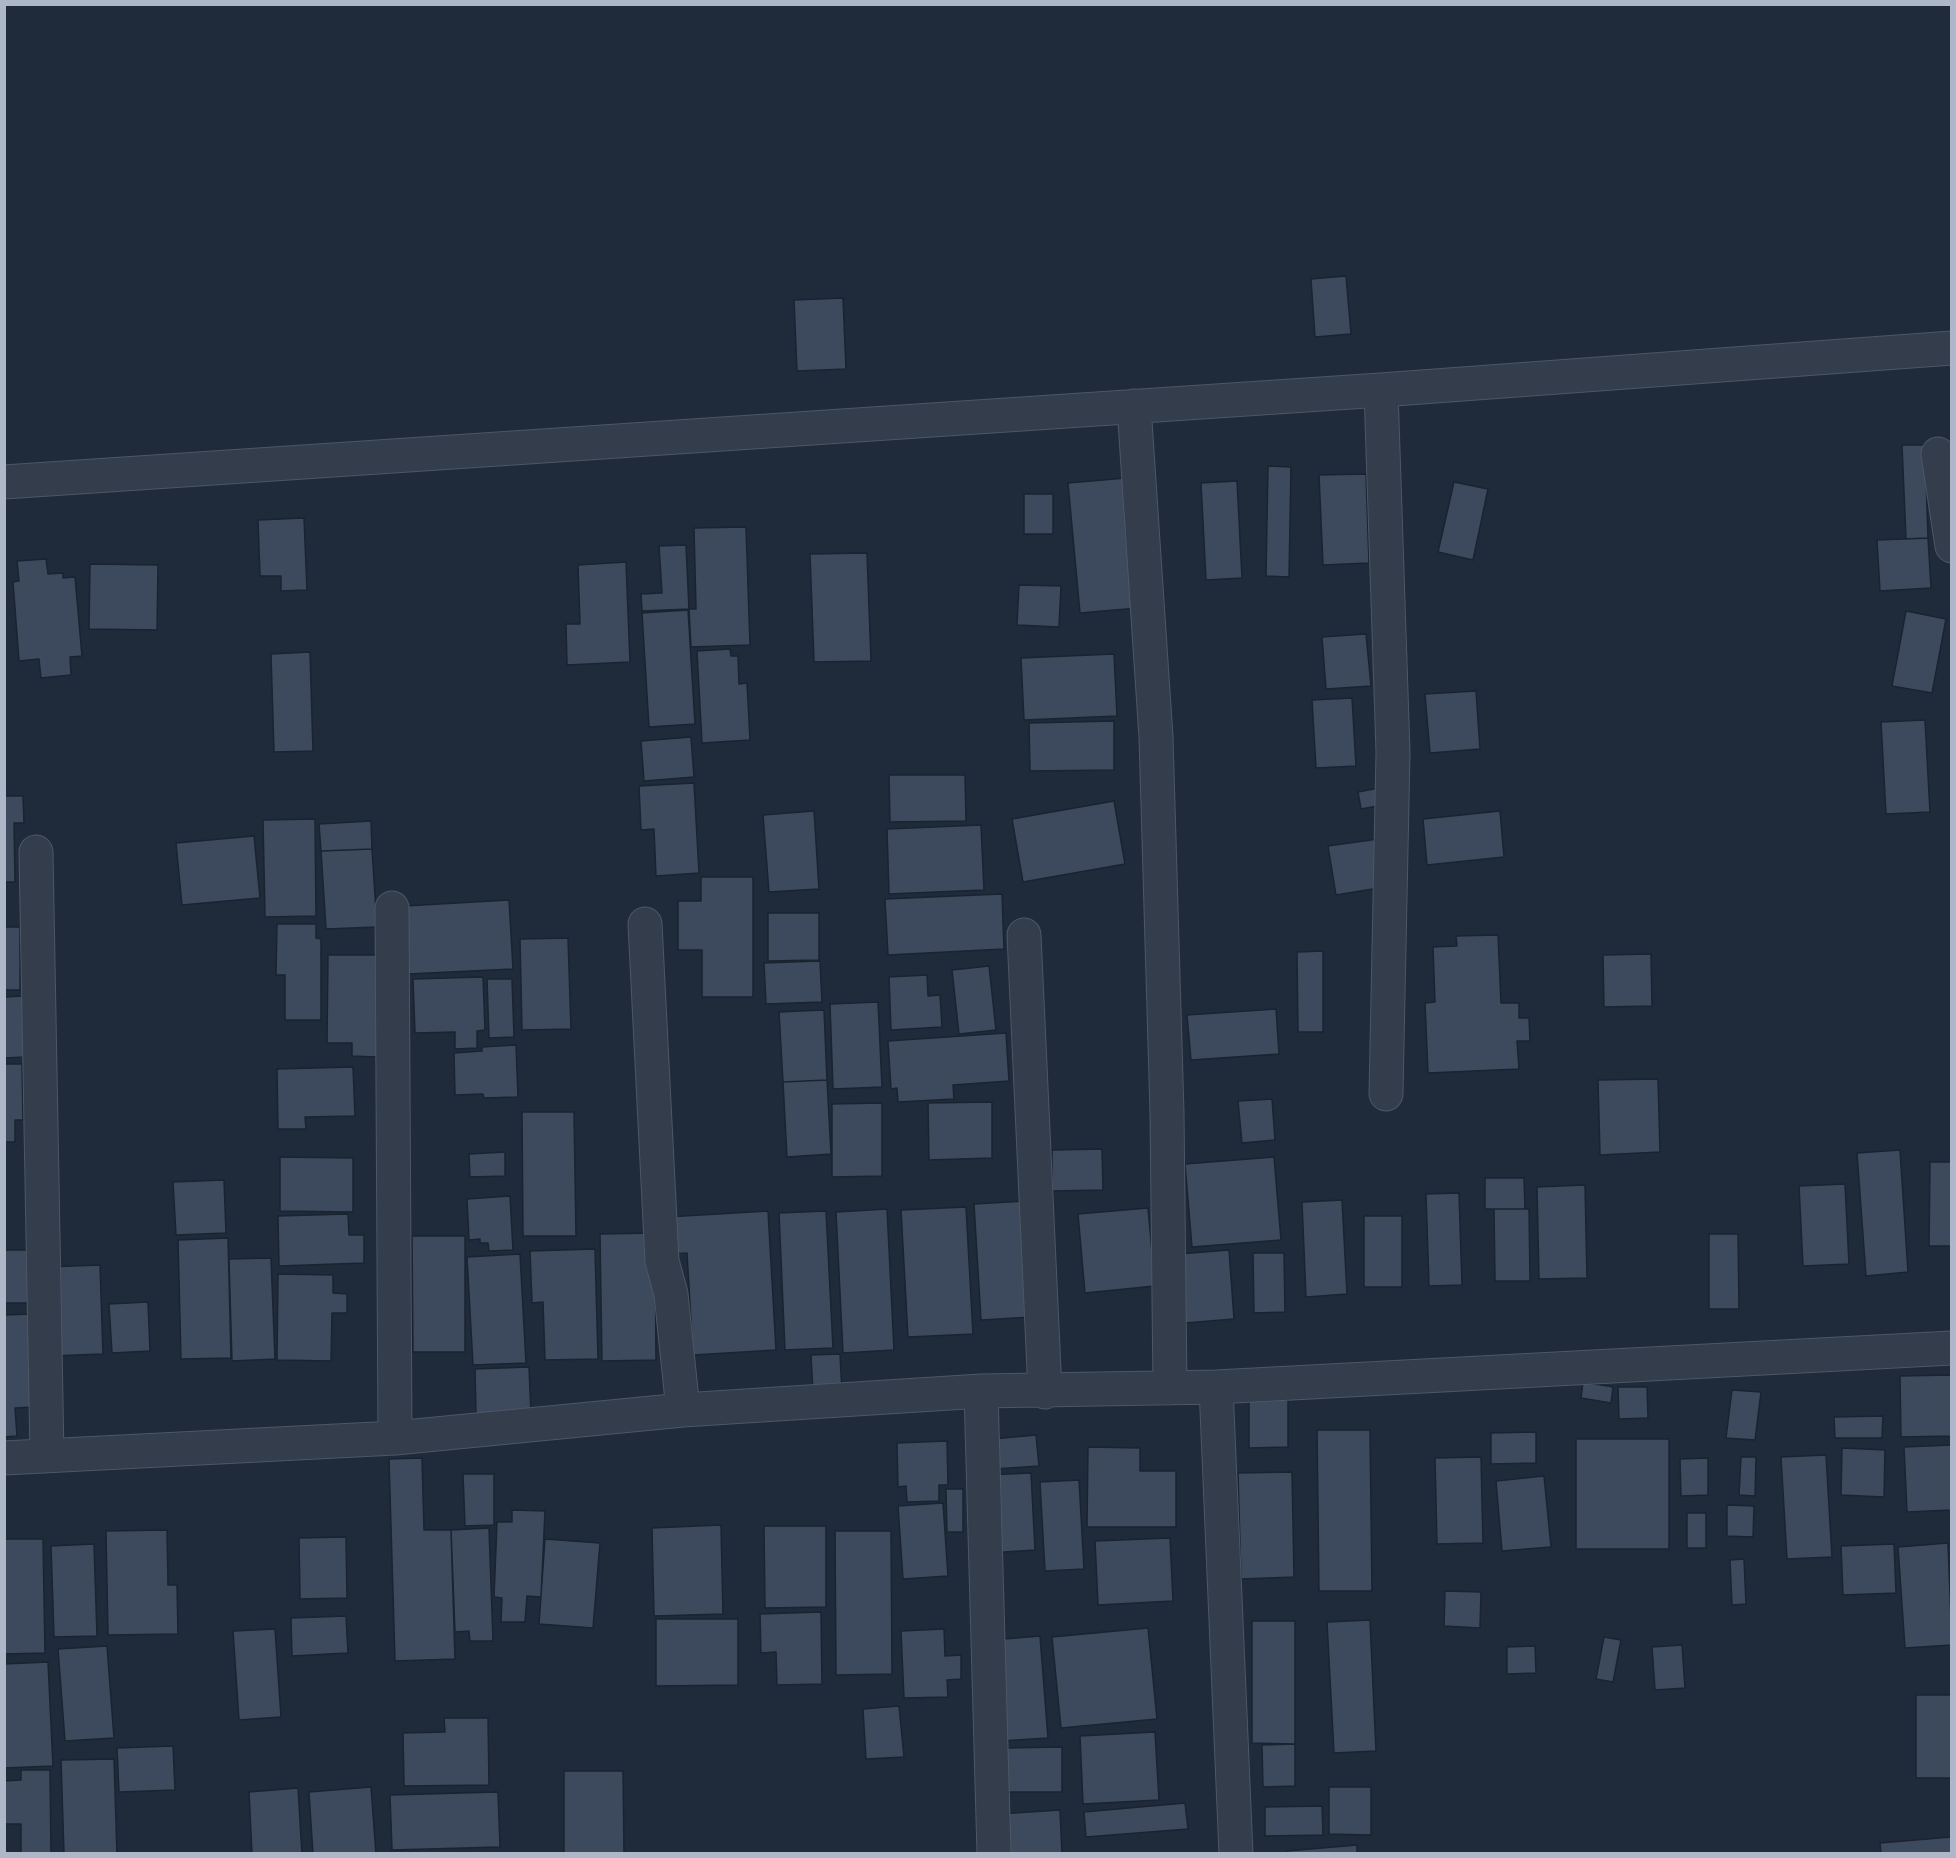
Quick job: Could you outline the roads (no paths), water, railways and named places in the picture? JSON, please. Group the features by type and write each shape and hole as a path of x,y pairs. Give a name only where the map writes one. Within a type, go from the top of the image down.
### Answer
{"street":[{"path":"4,482 1381,390 1952,348"},
{"path":"1381,390 1393,752 1386,1094"},
{"path":"1134,406 1156,749 1167,1113 1170,1388"},
{"path":"1938,454 1952,546"},
{"path":"36,852 47,1455"},
{"path":"392,908 395,1438"},
{"path":"645,924 662,1261 671,1294 683,1410"},
{"path":"1024,935 1045,1392"},
{"path":"4,1458 395,1438 683,1410 981,1391 1045,1392 1216,1388 1952,1348"},
{"path":"1216,1388 1236,1854"},
{"path":"981,1391 993,1854"}]}
